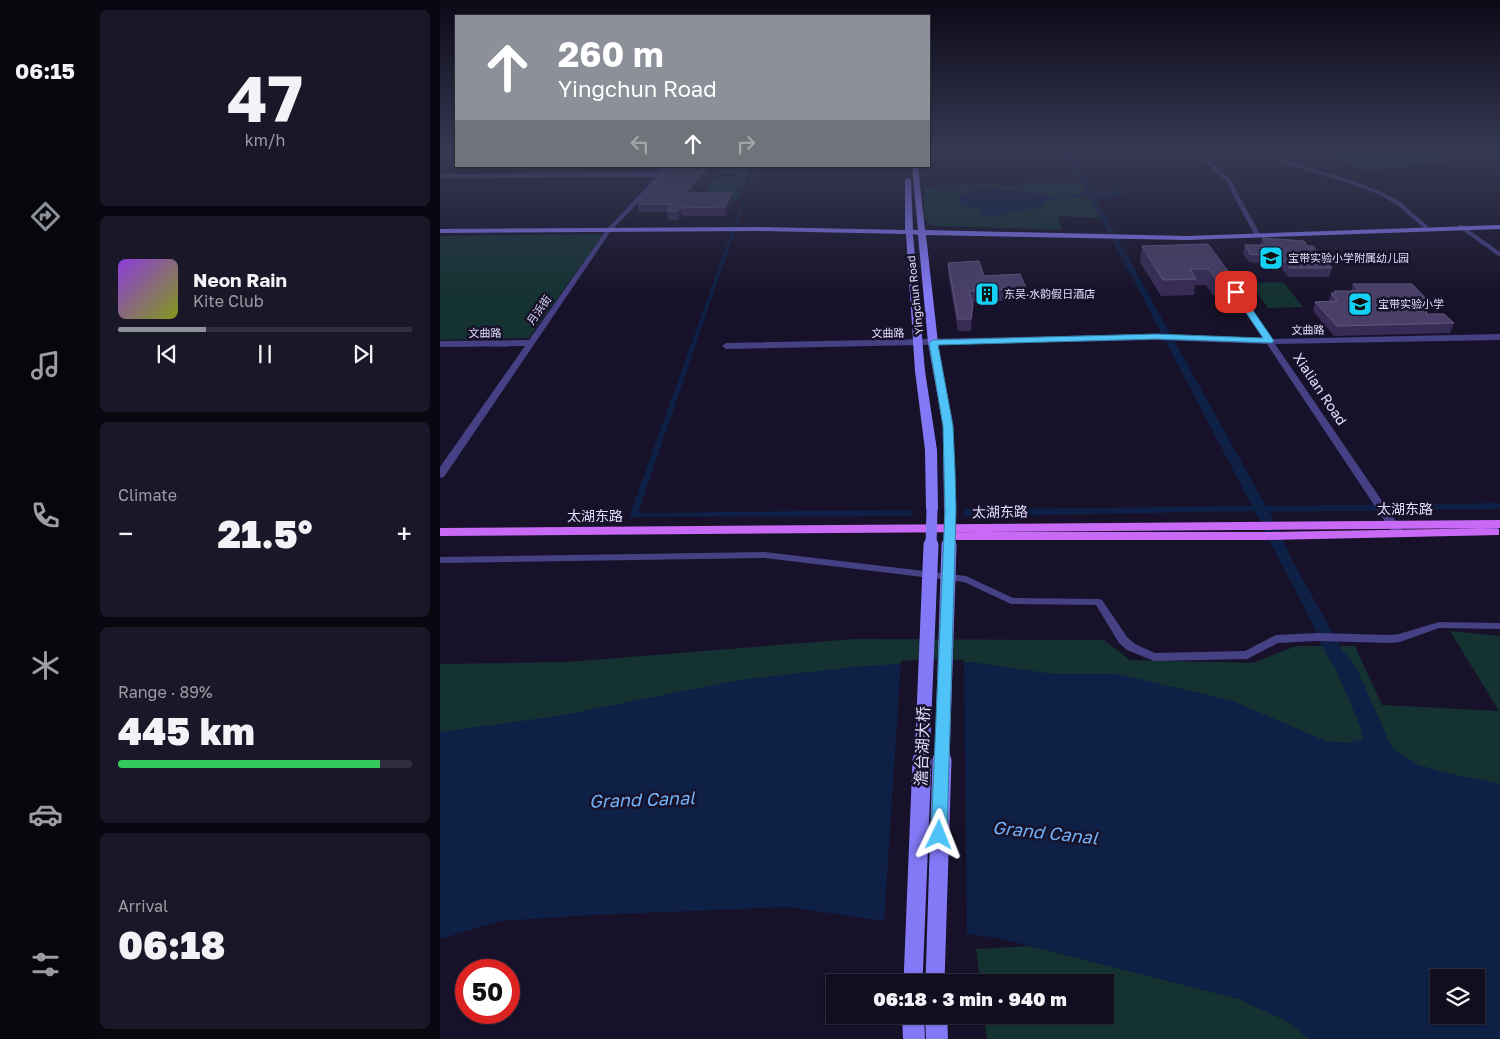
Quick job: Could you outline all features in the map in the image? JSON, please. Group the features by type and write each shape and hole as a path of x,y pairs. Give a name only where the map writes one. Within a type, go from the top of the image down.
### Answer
{"main road":[{"name":"Yingchun Road","path":"910,199 909,232 920,371 931,450 932,509"},
{"name":"Yingchun Road","path":"918,199 933,343 948,426 950,510"},
{"path":"1461,227 1473,222 1500,220"},
{"path":"1257,235 1500,226"},
{"path":"440,230 733,228 1201,240 1257,235 1426,227 1461,227 1500,231"},
{"name":"澹台湖大桥","path":"913,974 932,509"},
{"name":"澹台湖大桥","path":"935,974 950,510"},
{"name":"太湖东路","path":"1396,529 1500,524"},
{"name":"太湖东路","path":"440,532 1396,529 1500,532"},
{"name":"太湖东路","path":"440,539 1263,530"},
{"path":"914,1024 914,1039"},
{"path":"937,1024 938,1039"}],"street":[{"name":"月浜街","path":"440,475 610,229 637,199"},
{"path":"1238,199 1257,235"},
{"path":"1393,199 1426,227"},
{"path":"1461,227 1500,255"},
{"name":"Xialian Road","path":"1221,270 1396,529"},
{"name":"文曲路","path":"726,346 1160,337 1269,341 1500,337"},
{"name":"文曲路","path":"440,344 530,343"},
{"path":"440,560 765,556 966,579 1012,600 1098,602 1123,640 1131,648 1140,653 1161,657 1247,656 1276,639 1317,637 1390,639 1400,638 1439,625 1500,626"}],"green space":[{"path":"924,199 1091,199 1101,218 1058,216 1062,230 936,226 928,224 924,217"},
{"path":"603,235 529,338 440,340 440,236"},
{"path":"1283,282 1303,307 1268,308 1250,283"},
{"path":"1450,631 1500,636 1500,1039 1324,1039 1090,728 440,766 440,664 567,662 854,639 1104,640 1130,660 1253,663 1296,646 1355,646 1382,705 1499,711"},
{"path":"1031,946 1239,999 1289,1022 1309,1039 987,1039 985,1024 1114,1024 1114,974 979,974 976,949"}],"water":[{"name":"Grand Canal","path":"743,199 746,199 639,510 640,513 1252,506 1091,199 1096,199 1266,506 1500,503 1500,509 1270,512 1293,562 1343,651 1355,665 1392,748 1417,764 1442,772 1500,784 1500,1039 1309,1039 1289,1022 1239,999 1031,946 996,938 789,907 500,921 440,939 440,732 558,716 740,680 852,667 924,662 971,662 1053,674 1118,674 1233,701 1326,741 1347,743 1363,739 1360,726 1334,665 1324,650 1255,511 984,516 629,517"},
{"path":"960,199 1052,199 1046,201 1045,205 1038,208 1011,211 999,217 978,215 984,212 982,209 957,205 962,201"}],"pier":[{"path":"911,509 963,509 963,518 911,518"},
{"path":"924,659 964,660 967,936 884,923 901,661"}],"building":[{"path":"642,199 729,199 725,207 680,208 678,211 667,211 673,204 638,204"},
{"path":"1262,238 1304,241 1308,246 1313,246 1332,268 1290,268 1280,257 1250,254 1245,245 1267,245"},
{"path":"1208,244 1233,278 1216,279 1209,269 1190,269 1196,279 1163,280 1142,246"},
{"path":"979,261 984,276 1020,274 1026,288 969,291 973,304 971,319 958,319 948,263"},
{"path":"1353,284 1412,284 1430,303 1426,314 1444,314 1454,323 1337,326 1315,302 1337,301 1331,293 1336,293 1334,291 1359,291"}],"place":[{"name":"宝带实验小学附属幼儿园","path":"1271,258"},
{"name":"东吴·水韵假日酒店","path":"987,294"},
{"name":"宝带实验小学","path":"1360,304"}],"route":[{"path":"939,835 950,461 948,426 933,343 1156,337 1269,341 1236,292"}]}
